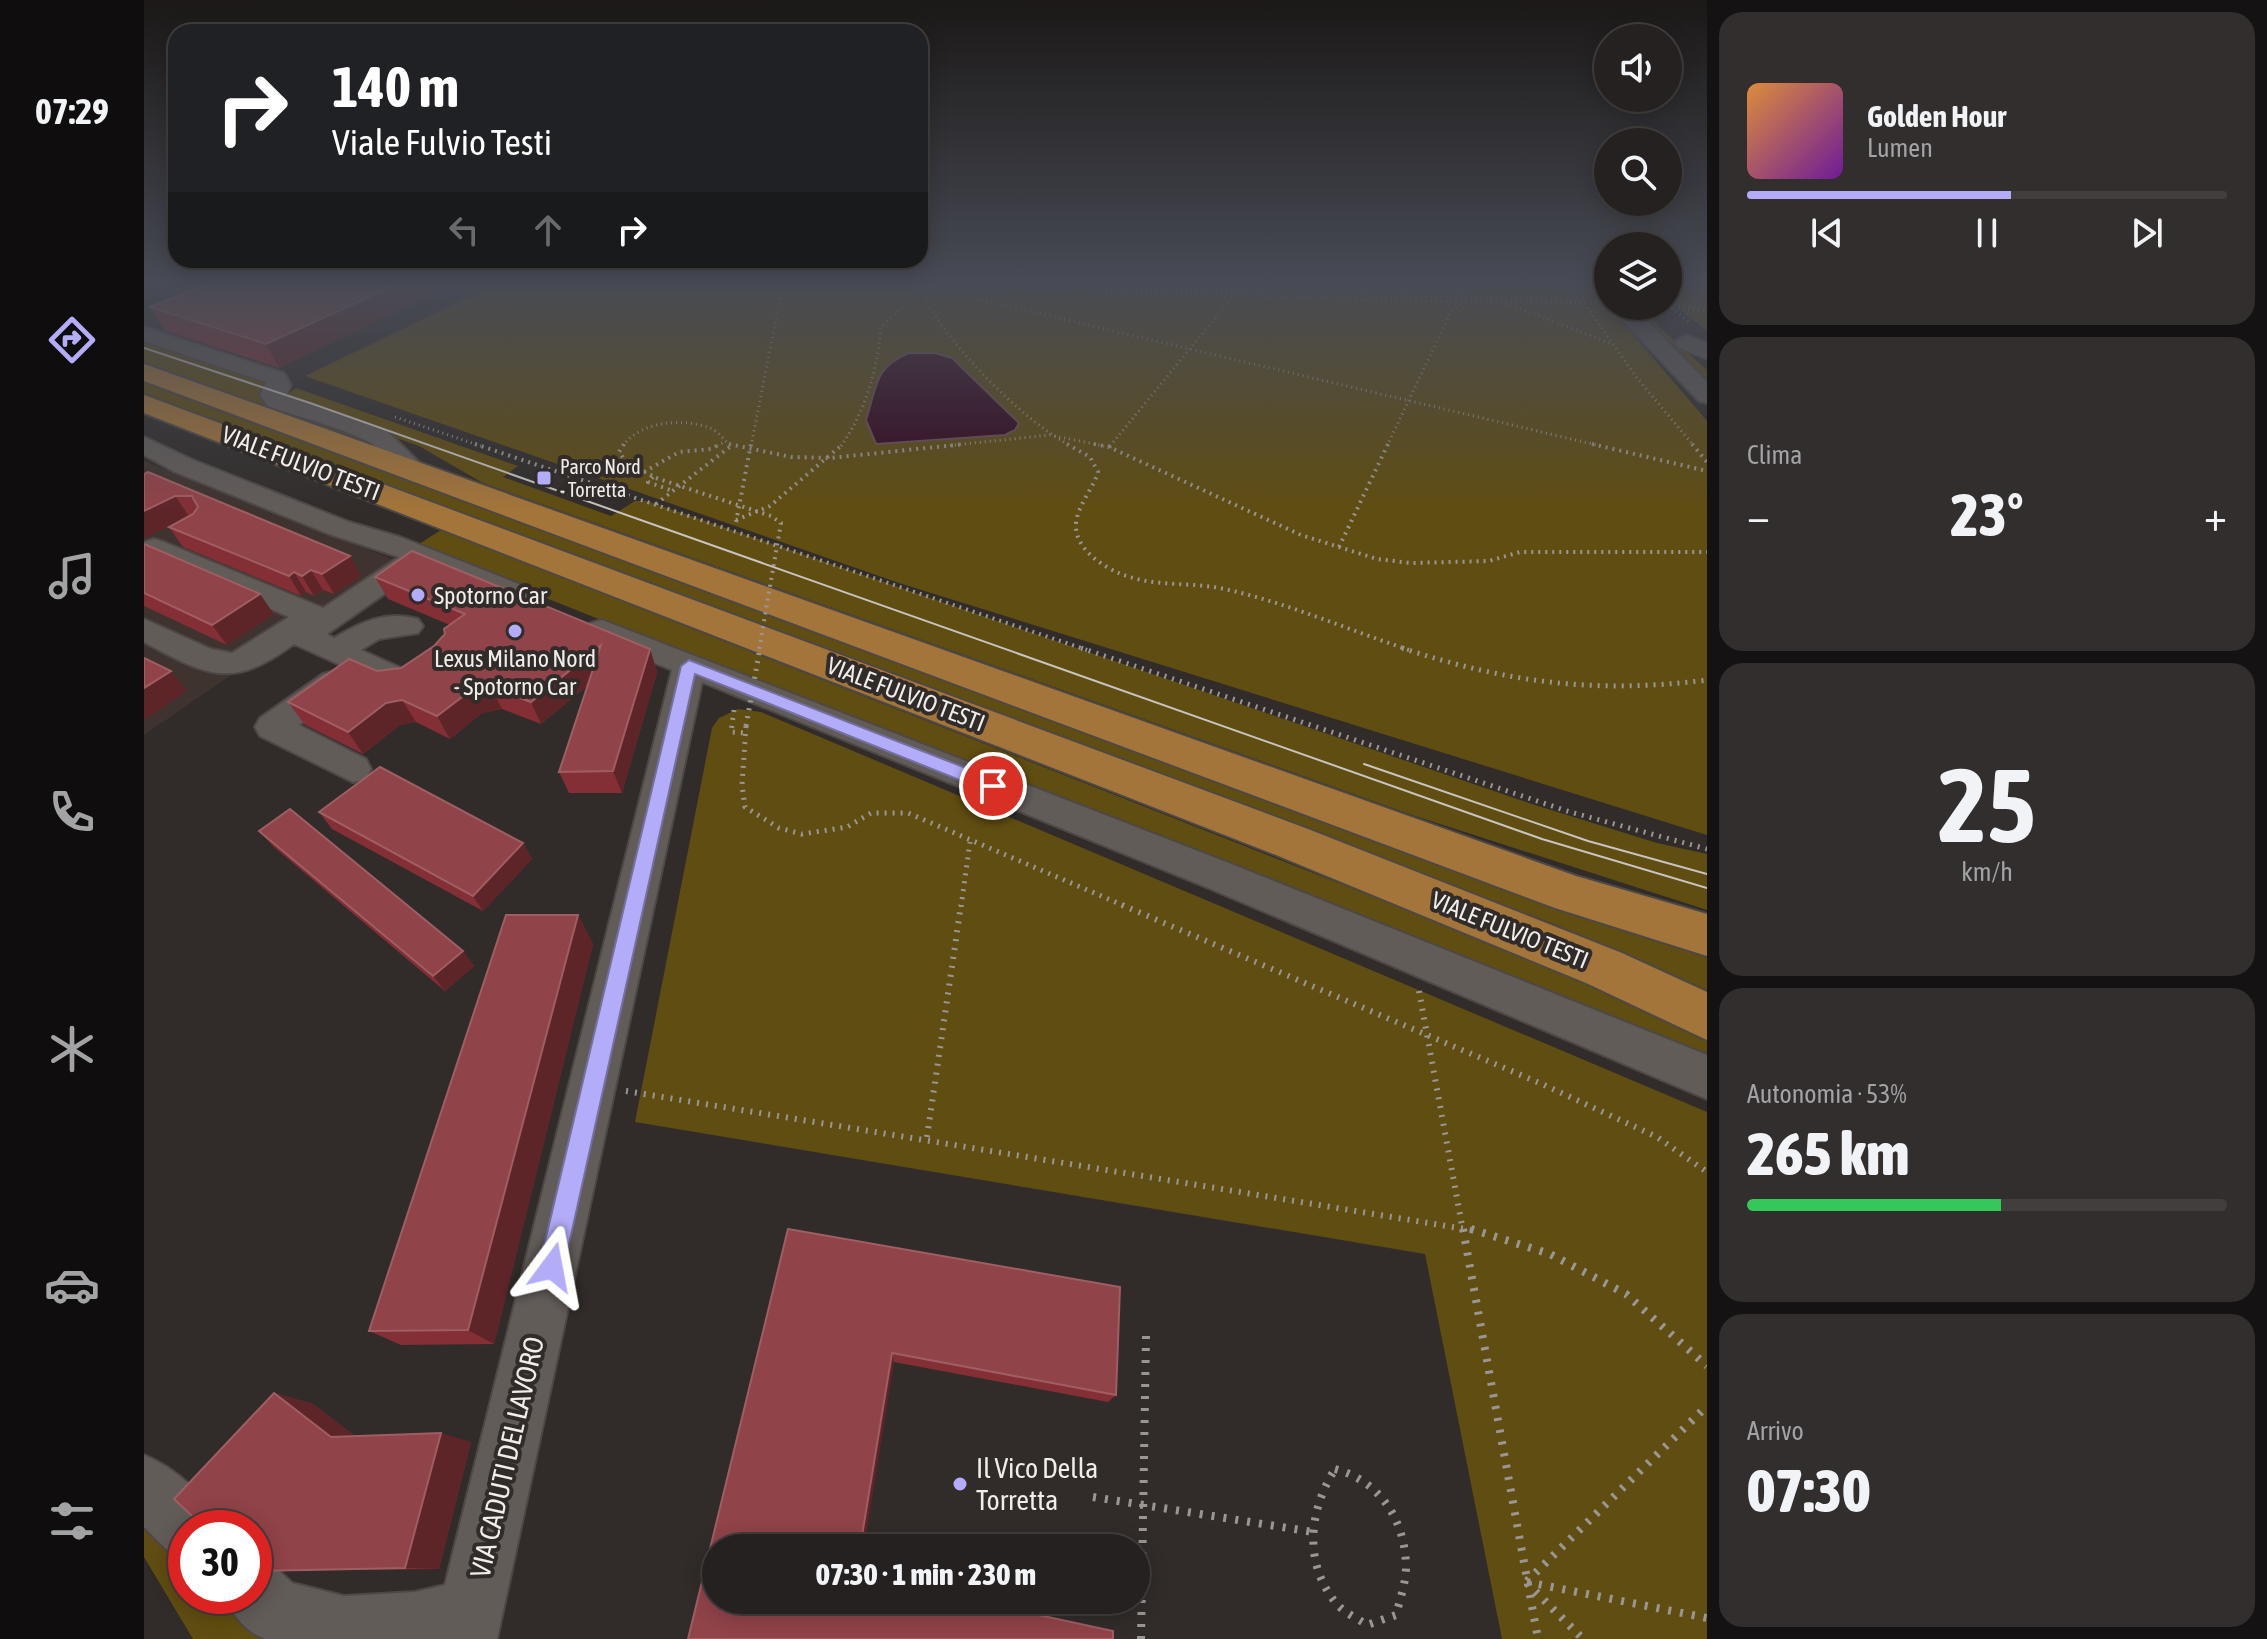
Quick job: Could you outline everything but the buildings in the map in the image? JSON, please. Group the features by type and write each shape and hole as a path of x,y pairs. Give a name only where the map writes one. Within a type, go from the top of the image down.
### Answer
{"main road":[{"name":"VIALE FULVIO TESTI","path":"144,372 1572,894 1707,935"},
{"name":"VIALE FULVIO TESTI","path":"144,403 1292,842 1604,968 1707,1017"}],"street":[{"name":"VIALE FULVIO TESTI","path":"223,360 276,378 279,385 272,395 277,401 379,437 415,471"},
{"path":"1672,360 1707,396"},
{"name":"VIALE FULVIO TESTI","path":"144,445 184,466 339,528 371,525 421,545"},
{"path":"151,483 184,466"},
{"path":"224,510 257,495"},
{"path":"149,550 181,533"},
{"path":"426,664 401,682 303,636 421,545 564,614 689,666 1220,876 1707,1077"},
{"path":"144,629 215,662 234,665 312,615 149,550"},
{"path":"353,769 272,727 347,658 371,629 407,626"},
{"name":"VIA CADUTI DEL LAVORO","path":"467,1626 689,666"},
{"path":"144,1485 170,1510"},
{"path":"272,1608 344,1628 415,1624 467,1626"}],"path":[{"path":"737,529 736,520 768,360"},
{"path":"736,520 770,506 843,444 868,391 878,360"},
{"path":"973,360 1050,435 1084,452 1099,469 1097,480 1079,505 1074,521 1078,539 1099,562 1134,581 1159,586 1198,585 1243,593 1471,670 1541,684 1608,690 1666,688 1707,680"},
{"path":"1109,447 1180,360"},
{"path":"1237,360 1707,471"},
{"path":"1339,547 1427,360"},
{"path":"1625,360 1707,462"},
{"path":"393,416 737,529 1570,812 1707,849"},
{"path":"1707,552 1520,552 1489,561 1411,563 1377,559 1301,535 1109,447 1050,435 830,458 791,457 731,446 712,429 690,422 666,422 647,427 627,440 619,452 626,462 643,472 771,516 781,523 746,726 742,785 745,807 772,827 795,834 819,833 847,828 869,813 908,813 942,826 970,842 1426,1033 1657,1137 1707,1172"},
{"path":"643,472 679,452 711,449 724,442"},
{"path":"656,504 731,446"},
{"path":"655,477 648,482 674,492"},
{"path":"927,1137 970,842"},
{"path":"1426,1033 1538,1639"},
{"path":"593,1089 640,1091 1462,1226 1550,1254 1626,1294 1707,1366"},
{"path":"1141,1639 1146,1336"},
{"path":"1526,1582 1707,1406"},
{"path":"1335,1469 1347,1471 1377,1487 1397,1519 1406,1567 1396,1615 1367,1625 1337,1604 1315,1563 1313,1532 1314,1510 1323,1485 1335,1469"},
{"path":"1093,1497 1313,1532"},
{"path":"1526,1582 1707,1618"},
{"path":"1526,1582 1583,1639"}],"shaded area":[{"path":"207,360 267,382 261,393 263,401 365,438 360,440 144,362"},
{"path":"337,360 1655,360 1707,421 1707,835 899,583 305,376"},
{"path":"896,360 955,360 1019,423 1015,430 1005,435 876,444 866,420 878,379"},
{"path":"1684,360 1696,360 1707,370 1707,382"},
{"path":"144,383 1459,871 1707,952 1707,990 1554,924 144,393"},
{"path":"296,388 518,466 503,477 611,516 635,501 647,501 1535,805 1657,843 1707,854 1707,910 1412,815 483,483 419,446 283,398"},
{"path":"144,461 397,561 144,735"},
{"path":"441,530 1560,970 1707,1039 1707,1063 416,546"},
{"path":"738,709 761,712 1707,1112 1707,1639 1502,1639 1425,1254 635,1122 712,728 719,718"},
{"path":"144,1514 168,1536 168,1597 144,1557"},
{"path":"178,1614 255,1614 287,1639 193,1639"}],"tram line":[{"path":"182,360 310,403 1542,839 1707,888"},
{"path":"1364,764 1588,841 1707,874"}],"place":[{"name":"Parco Nord - Torretta","path":"544,478"},
{"name":"Spotorno Car","path":"418,595"},
{"name":"Lexus Milano Nord - Spotorno Car","path":"515,631"},
{"name":"Il Vico Della Torretta","path":"960,1484"}],"route":[{"path":"552,1267 689,666 993,786"}]}
